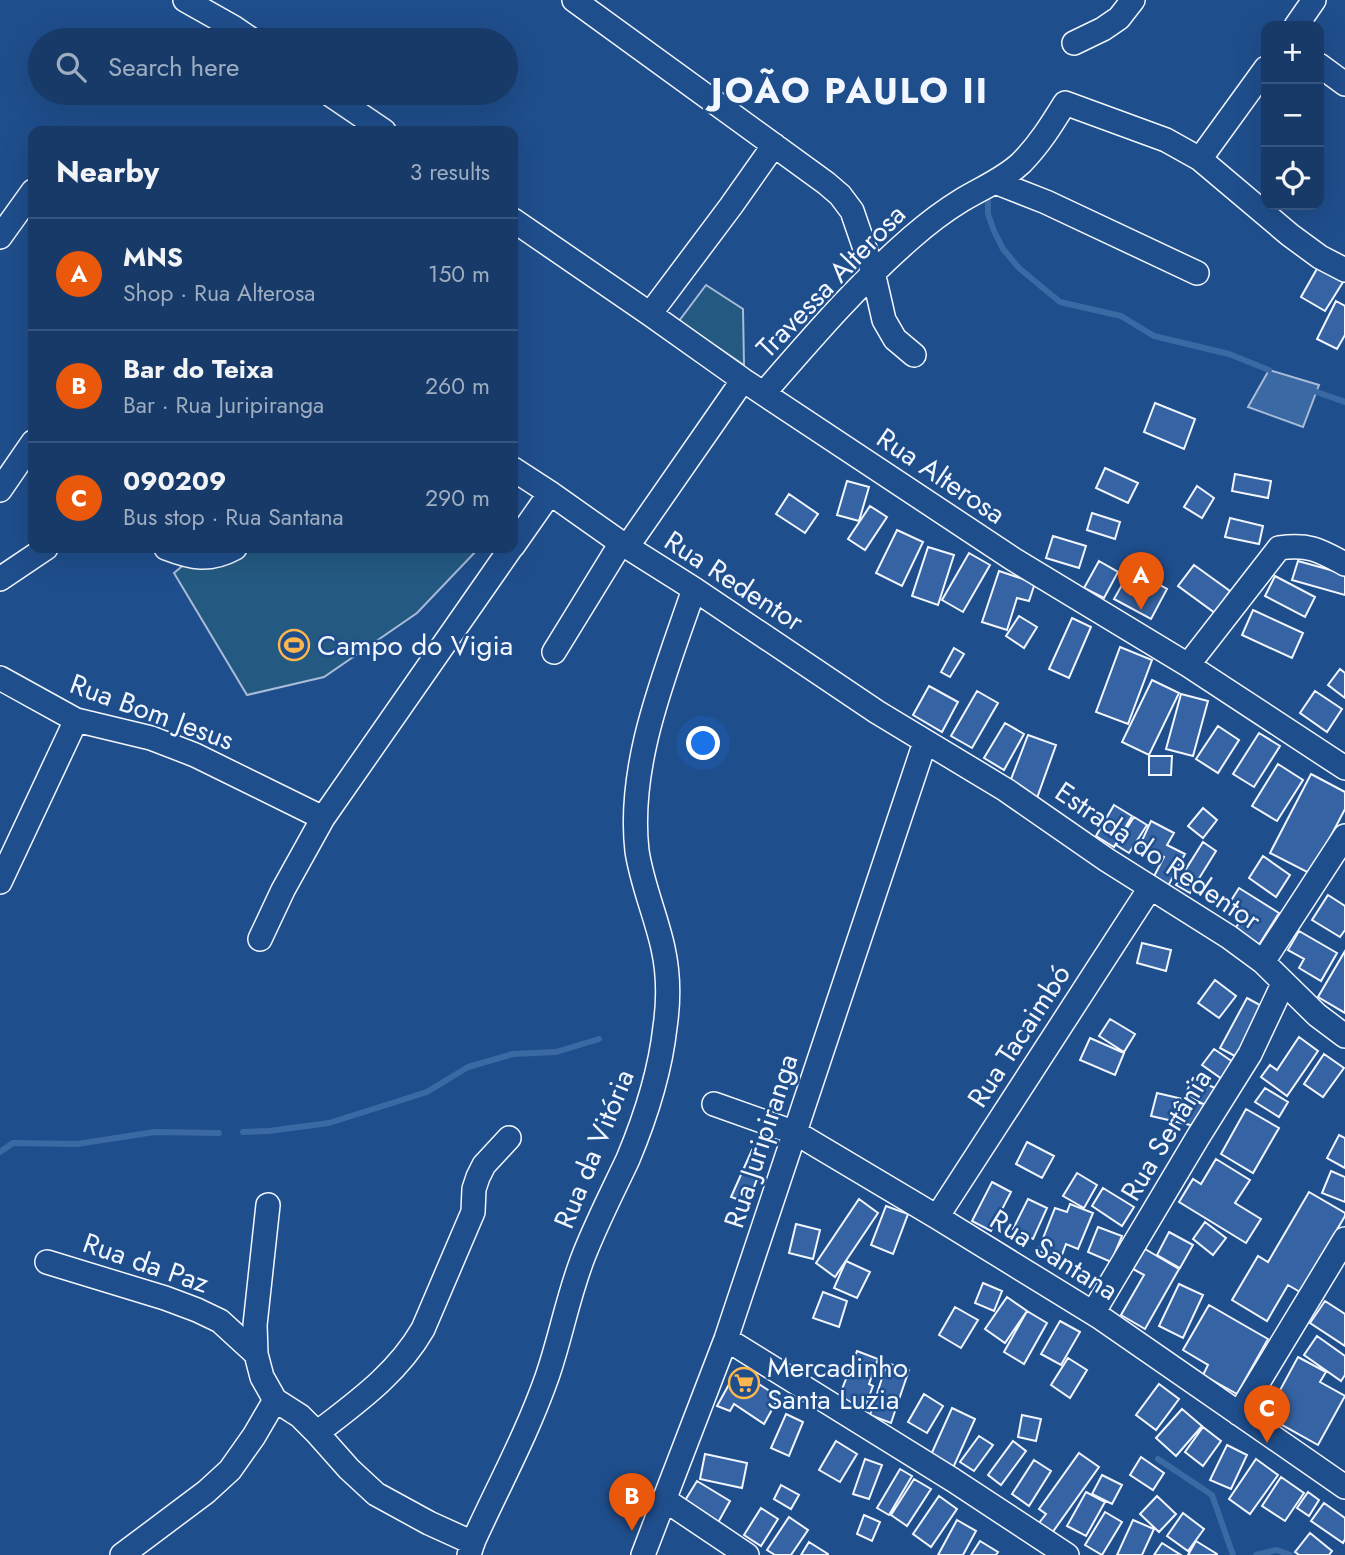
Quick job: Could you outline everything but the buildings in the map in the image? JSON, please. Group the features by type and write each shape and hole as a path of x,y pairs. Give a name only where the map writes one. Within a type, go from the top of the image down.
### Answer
{"street":[{"path":"185,0 234,28"},
{"path":"573,0 826,183 846,203 856,220 873,272 884,320 895,339 914,355"},
{"path":"1074,43 1119,18 1133,0"},
{"path":"1299,21 1314,0"},
{"path":"1324,69 1345,84"},
{"path":"1261,75 1200,159 1290,235 1320,257 1345,270"},
{"name":"Travessa Alterosa","path":"764,393 808,341 873,272 938,215 995,182 1019,164 1037,146 1065,103 1166,141 1200,159"},
{"path":"346,105 377,126"},
{"path":"650,314 774,145"},
{"path":"995,182 1046,202 1198,273"},
{"path":"0,237 28,198"},
{"name":"Rua Alterosa","path":"518,223 743,380 1013,559 1188,665 1345,768"},
{"path":"554,652 624,545 743,380"},
{"path":"0,490 28,449"},
{"name":"Rua Redentor","path":"518,472 925,742"},
{"path":"518,538 550,493"},
{"path":"1188,665 1279,548 1298,545 1319,551 1345,564"},
{"path":"0,579 39,553"},
{"path":"181,553 209,557 226,553"},
{"path":"260,939 283,890 323,818 508,553"},
{"name":"Rua da Vitória","path":"471,1549 547,1377 581,1262 593,1230 627,1160 661,1063 668,994 667,974 663,948 638,853 635,798 648,733 694,589"},
{"name":"Rua Bom Jesus","path":"0,678 76,720 151,738 195,755 323,818"},
{"path":"0,882 76,720"},
{"name":"Estrada do Redentor","path":"925,742 1006,790 1150,888 1229,937 1262,962 1317,1016 1345,1036"},
{"name":"Rua Juripiranga","path":"643,1555 726,1339 925,742"},
{"path":"1262,962 1345,836"},
{"name":"Rua Tacaimbó","path":"937,1217 1150,888"},
{"name":"Rua Sertânia","path":"1093,1314 1250,1054 1283,984"},
{"name":"Rua Santana","path":"714,1104 796,1133 937,1217 1093,1314 1345,1487"},
{"path":"317,1433 380,1383 413,1347 472,1212 474,1189 484,1165 509,1138"},
{"path":"268,1205 255,1325 256,1354 262,1377 275,1400 300,1416 376,1494 471,1549"},
{"path":"1239,1414 1345,1239"},
{"name":"Rua da Paz","path":"47,1262 197,1310 220,1321 256,1354"},
{"path":"726,1339 953,1480 1067,1555"},
{"path":"131,1553 159,1526 206,1492 230,1470 275,1400"},
{"path":"665,1500 747,1555"}],"shaded area":[{"path":"706,285 743,309 744,365 679,321"},
{"path":"1269,370 1319,385 1303,427 1248,407"},
{"name":"Campo do Vigia","path":"198,553 474,553 417,613 324,677 247,695 174,573"}],"waterway":[{"path":"988,193 988,214 1003,249 1019,268 1060,302 1121,316 1154,336 1229,354 1269,370"},
{"path":"1311,390 1345,402"},
{"path":"243,1132 329,1123 427,1092 468,1067 513,1054 556,1052 599,1039"},
{"path":"0,1152 13,1143 77,1144 155,1132 219,1133"},
{"path":"1158,1459 1212,1495 1233,1555"},
{"path":"1256,1555 1277,1550 1290,1555"}],"place":[{"name":"MNS","path":"1141,610"},
{"name":"Campo do Vigia","path":"294,645"},
{"name":"Mercadinho Santa Luzia","path":"744,1383"},
{"name":"090209","path":"1267,1443"},
{"name":"Bar do Teixa","path":"632,1531"}],"district":[{"name":"JOÃO PAULO II","path":"850,91"}]}
